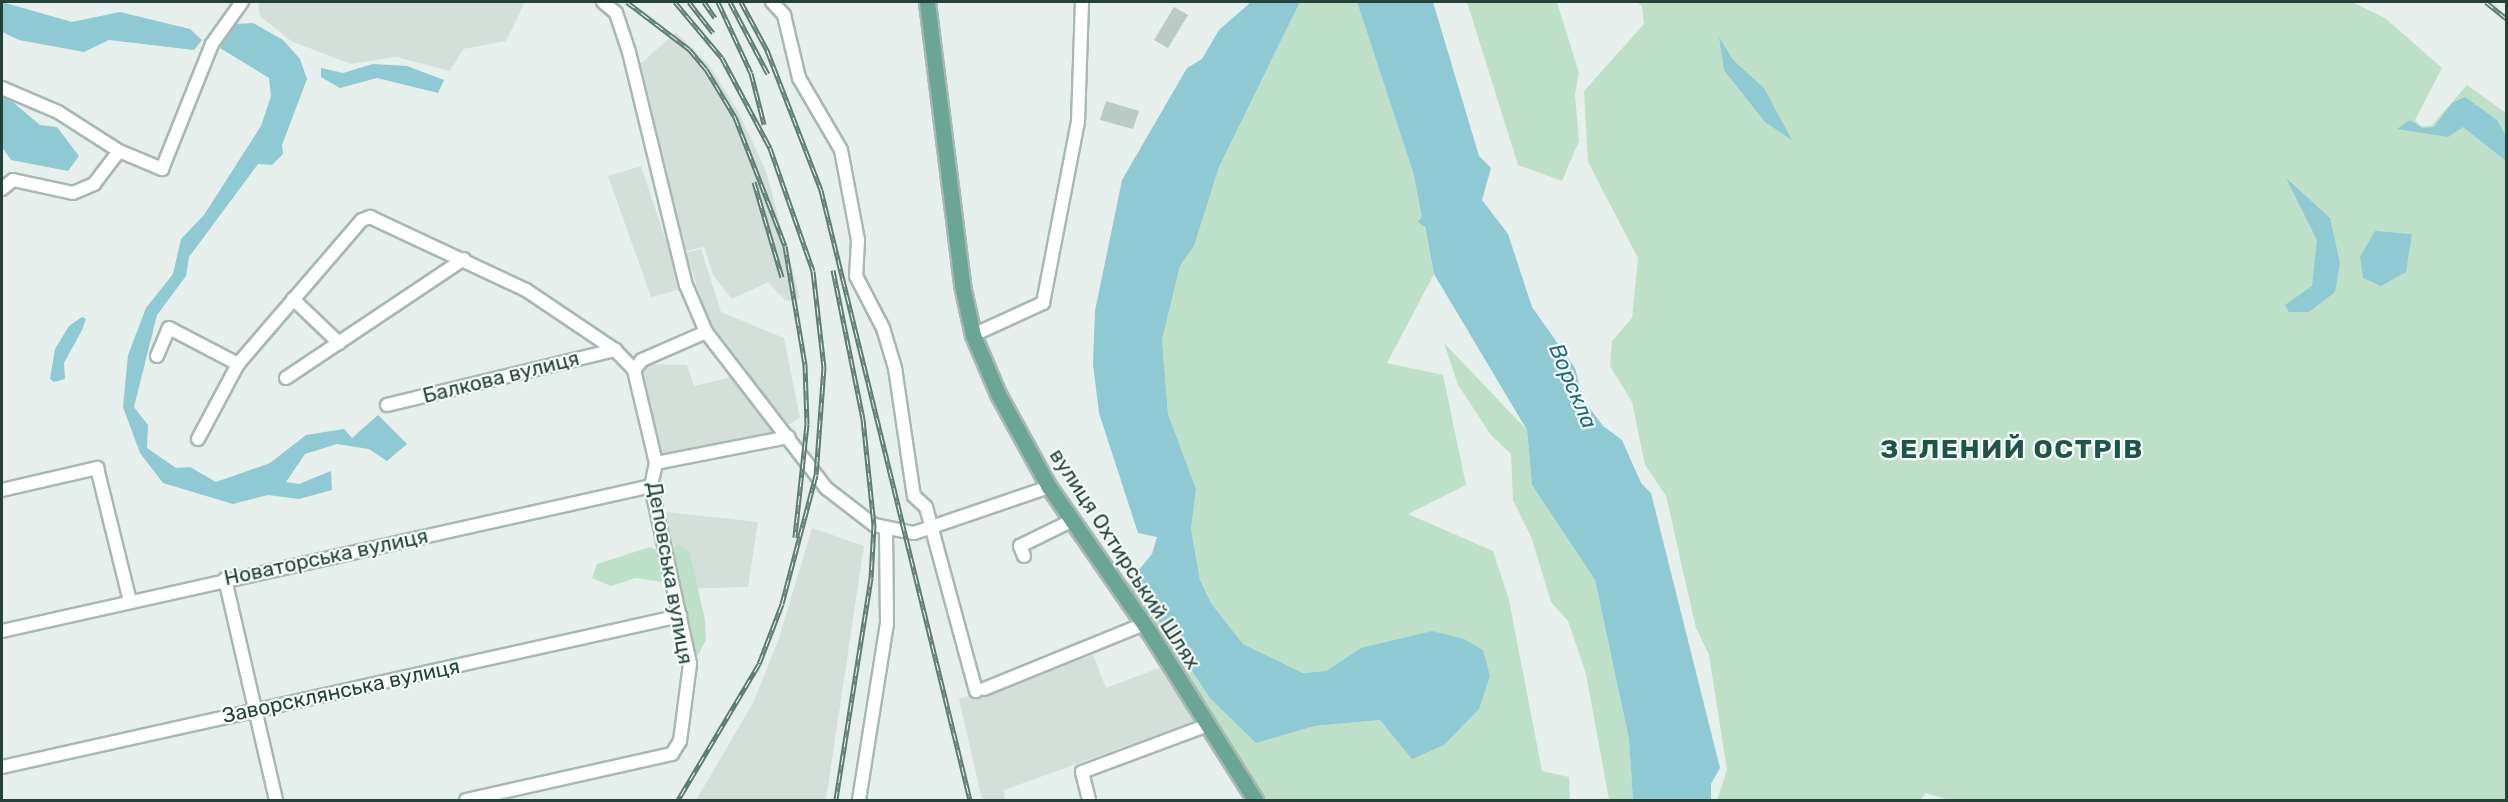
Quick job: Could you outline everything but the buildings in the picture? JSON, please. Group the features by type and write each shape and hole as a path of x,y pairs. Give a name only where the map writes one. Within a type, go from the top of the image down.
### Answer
{"main road":[{"name":"вулиця Охтирський Шлях","path":"927,2 962,285 974,335 998,394 1071,521 1144,624 1255,801"}],"street":[{"path":"2,88 58,112 119,151 162,170 212,44 242,2"},
{"path":"603,2 616,13 629,52 686,285 706,332 841,503 886,530 914,534 1050,487"},
{"path":"772,2 784,15 799,78 841,150 858,240 856,276 883,328 895,368 914,496 926,507 980,690 1144,624"},
{"path":"974,335 1043,303 1078,122 1082,2"},
{"path":"2,189 14,180 72,193 94,184 119,151"},
{"path":"198,439 238,364 362,220 379,217 526,290 615,350 634,370 642,360 706,332"},
{"path":"286,378 464,259"},
{"path":"293,299 339,343"},
{"path":"157,356 168,328 238,364"},
{"name":"Балкова вулиця","path":"387,405 615,350"},
{"name":"Деповська вулиця","path":"466,801 672,754 680,741 690,664 651,486 656,463 634,370"},
{"name":"Деповська вулиця","path":"656,463 788,437"},
{"path":"2,490 97,468 130,601"},
{"name":"Новаторська вулиця","path":"2,631 225,579 651,486"},
{"path":"1024,556 1020,546 1071,521"},
{"path":"859,801 887,624 886,530"},
{"path":"225,579 276,801"},
{"name":"Заворсклянська вулиця","path":"2,767 680,616"},
{"path":"1089,801 1082,772 1208,725"}],"shaded area":[{"path":"258,2 525,2 506,41 463,49 450,71 396,57 351,64 291,41 260,16"},
{"path":"676,32 709,65 738,111 766,171 800,298 786,301 768,282 732,299 713,275 704,247 685,251 636,68"},
{"path":"641,166 682,289 651,297 608,176"},
{"path":"701,249 721,312 784,338 800,418 786,426 710,327 686,253"},
{"path":"647,364 687,365 694,386 732,377 777,427 772,435 659,455 639,376"},
{"path":"666,512 758,522 748,587 680,589"},
{"path":"812,528 864,546 826,800 696,800 753,703 778,641"},
{"path":"1093,655 1106,688 1159,668 1195,721 1004,790 1005,800 982,800 959,699"}],"green space":[{"path":"1300,2 1357,2 1413,172 1434,274 1387,363 1443,375 1466,485 1408,514 1493,551 1509,600 1542,771 1569,777 1570,800 1265,800 1127,584 1152,554 1138,571 1256,743 1315,726 1380,720 1361,648 1326,671 1303,673 1243,644 1211,603 1200,580 1191,529 1196,489 1168,414 1162,340 1180,266 1194,246 1219,167"},
{"path":"1467,2 1557,2 1579,73 1575,94 1579,141 1562,181 1518,165"},
{"path":"1636,2 2352,2 2385,18 2442,68 2415,120 2421,126 2431,126 2467,85 2506,113 2506,800 1949,800 1926,793 1920,800 1717,800 1727,770 1709,655 1696,628 1666,496 1645,465 1632,402 1610,366 1612,341 1632,318 1638,258 1588,162 1584,91 1644,24 1642,6"},
{"path":"1444,343 1527,430 1532,485 1595,580 1629,739 1633,800 1609,800 1586,674 1568,621 1551,602 1532,539 1513,500 1511,454 1491,435 1458,385"},
{"path":"678,544 689,550 705,620 706,640 698,655 690,653 669,553"},
{"path":"650,547 661,552 666,576 662,582 636,578 611,586 592,578 597,564"}],"water":[{"path":"2,2 72,22 120,12 190,29 202,40 194,50 109,40 84,52 19,40 2,32"},
{"path":"1251,2 1300,2 1219,167 1194,246 1180,266 1162,340 1168,414 1196,489 1191,529 1200,580 1211,603 1243,644 1303,673 1326,671 1361,648 1432,631 1464,639 1483,650 1490,676 1479,709 1444,745 1412,759 1380,720 1315,726 1256,743 1210,698 1139,591 1138,571 1152,554 1157,537 1138,533 1099,413 1093,364 1095,311 1122,180 1187,68 1202,59 1219,30"},
{"name":"Ворскла","path":"1357,2 1433,2 1479,156 1491,168 1482,200 1508,234 1532,307 1575,368 1583,399 1603,426 1622,440 1641,483 1651,493 1720,768 1711,784 1711,800 1633,800 1629,739 1595,580 1532,485 1527,430 1434,274 1425,227 1418,222 1422,217 1413,172"},
{"path":"253,23 283,40 300,59 307,79 282,145 283,154 272,165 258,164 189,257 186,276 157,315 134,407 148,425 147,448 176,468 190,467 216,482 270,463 306,435 344,429 352,438 378,415 407,444 387,461 369,449 337,444 305,454 286,482 299,484 331,471 332,490 299,499 268,495 233,504 163,483 140,453 123,407 128,355 146,308 173,274 181,239 204,215 261,126 271,96 269,78 220,48 235,24"},
{"path":"1719,37 1733,60 1764,88 1792,140 1765,122 1724,70"},
{"path":"373,64 407,66 444,80 438,93 377,78 340,88 321,77 321,68 343,73"},
{"path":"2,93 40,125 57,127 79,156 68,171 11,160 2,147"},
{"path":"2465,97 2497,120 2506,136 2506,161 2463,127 2448,137 2397,129 2410,120 2422,128 2434,127 2452,103"},
{"path":"2286,178 2330,218 2340,263 2335,292 2309,312 2289,312 2285,305 2312,286 2317,240"},
{"path":"2375,231 2412,234 2406,272 2381,286 2363,278 2360,257"},
{"path":"82,317 86,319 82,330 64,363 65,379 54,382 50,379 55,349 69,326"}],"railway":[{"path":"627,2 689,49 706,69 735,117 785,246 805,364 807,424 795,537"},
{"path":"675,2 722,58 770,148 813,271 824,367 816,475 782,604 759,664 678,800"},
{"path":"689,2 713,33"},
{"path":"704,2 715,18"},
{"path":"718,2 751,73 764,124"},
{"path":"730,2 768,74"},
{"path":"741,2 767,50 821,190 970,800"},
{"path":"2486,2 2506,18"},
{"path":"754,182 782,277"},
{"path":"833,270 863,419 874,525 871,578 836,800"}],"district":[{"name":"ЗЕЛЕНИЙ ОСТРІВ","path":"2012,450"}]}
